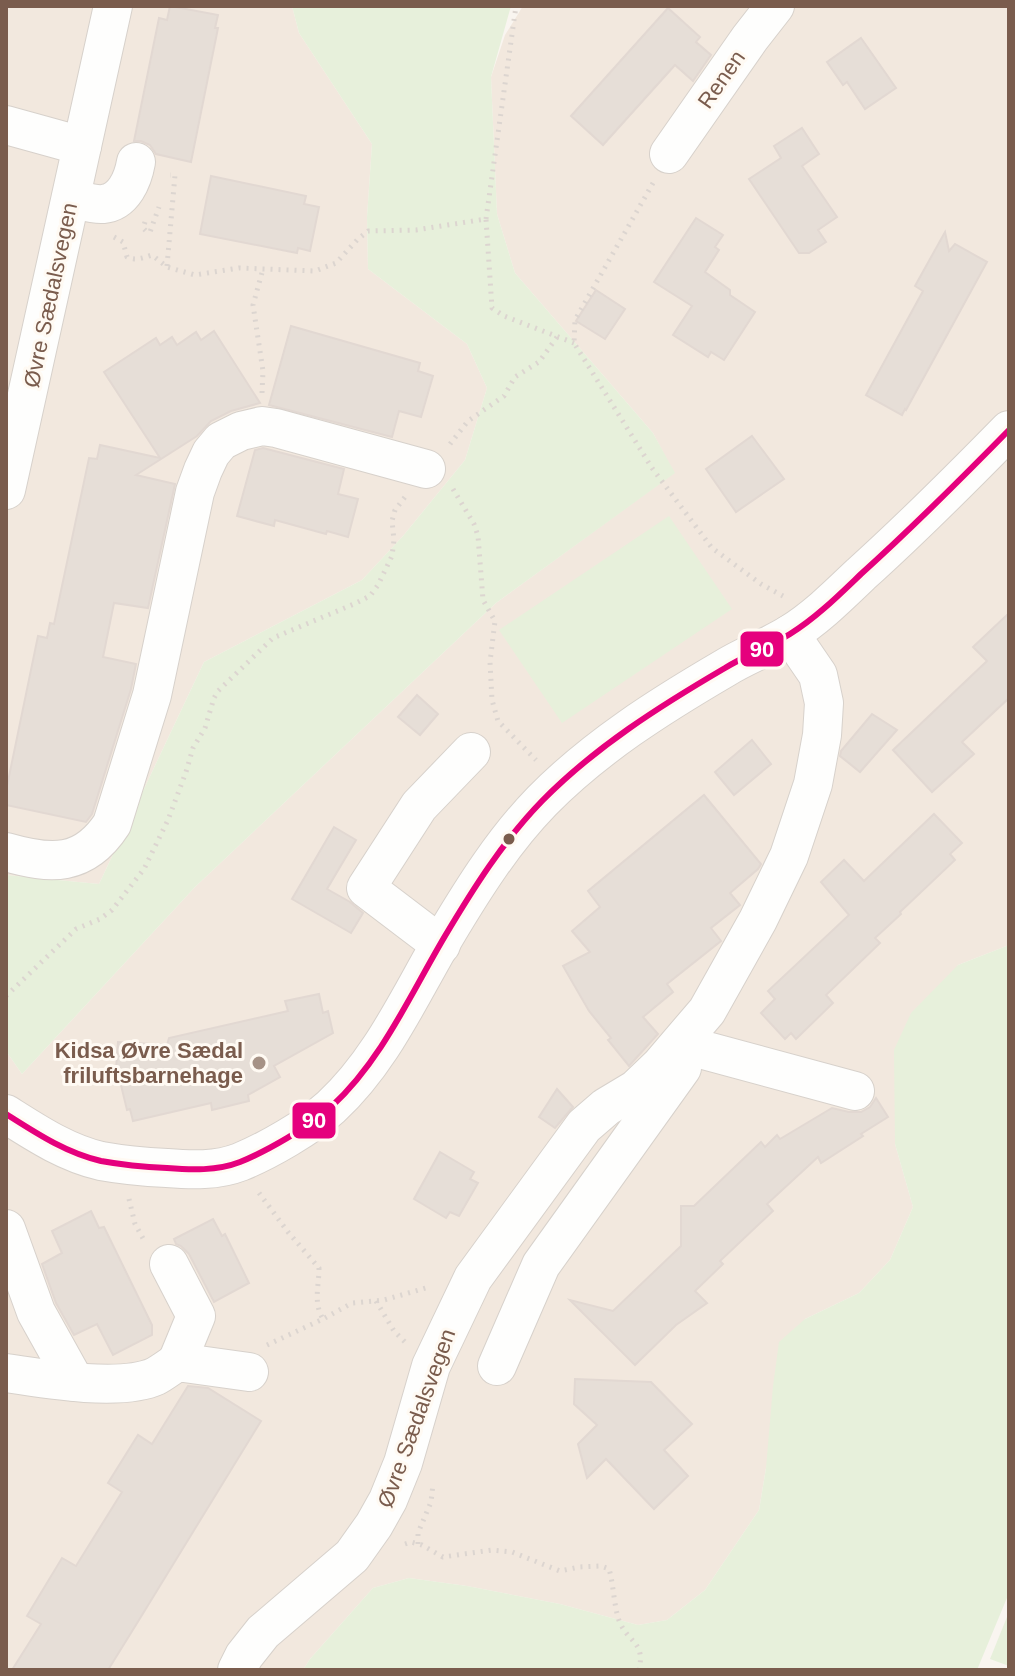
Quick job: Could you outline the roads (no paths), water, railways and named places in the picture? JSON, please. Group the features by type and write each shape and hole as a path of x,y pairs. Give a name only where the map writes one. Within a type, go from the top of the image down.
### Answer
{"street":[{"name":"Øvre Sædalsvegen","path":"6,490 113,6"},
{"name":"Renen","path":"669,154 775,6"},
{"path":"6,125 82,146"},
{"path":"71,198 101,204 148,183"},
{"path":"6,852 47,861 66,860 80,856 93,846 112,824 152,695 195,492 211,453 221,441 241,431 262,426 420,467"},
{"path":"6,1114 61,1147 97,1160 125,1165 209,1169 237,1163 261,1152 330,1109 362,1074 398,1020 484,875 509,839 543,801 620,734 727,666 788,616 819,613 887,551 1009,430"},
{"name":"Øvre Sædalsvegen","path":"237,1670 263,1632 352,1556 374,1525 403,1463 432,1364 478,1272 584,1126 606,1107 636,1089 707,1011 758,920 789,856 813,784 822,735 824,703 818,675 788,616"},
{"path":"441,945 366,888 419,806 471,752"},
{"name":"Øvre Sædalsvegen","path":"497,1366 541,1265 696,1048 707,1011"},
{"path":"696,1048 855,1091"},
{"path":"6,1229 36,1312 75,1382"},
{"path":"6,1373 75,1382 128,1383 155,1377 177,1362 196,1316 169,1264"},
{"path":"177,1362 232,1370"}],"place":[{"name":"Kidsa Øvre Sædal friluftsbarnehage","path":"259,1063"}]}
